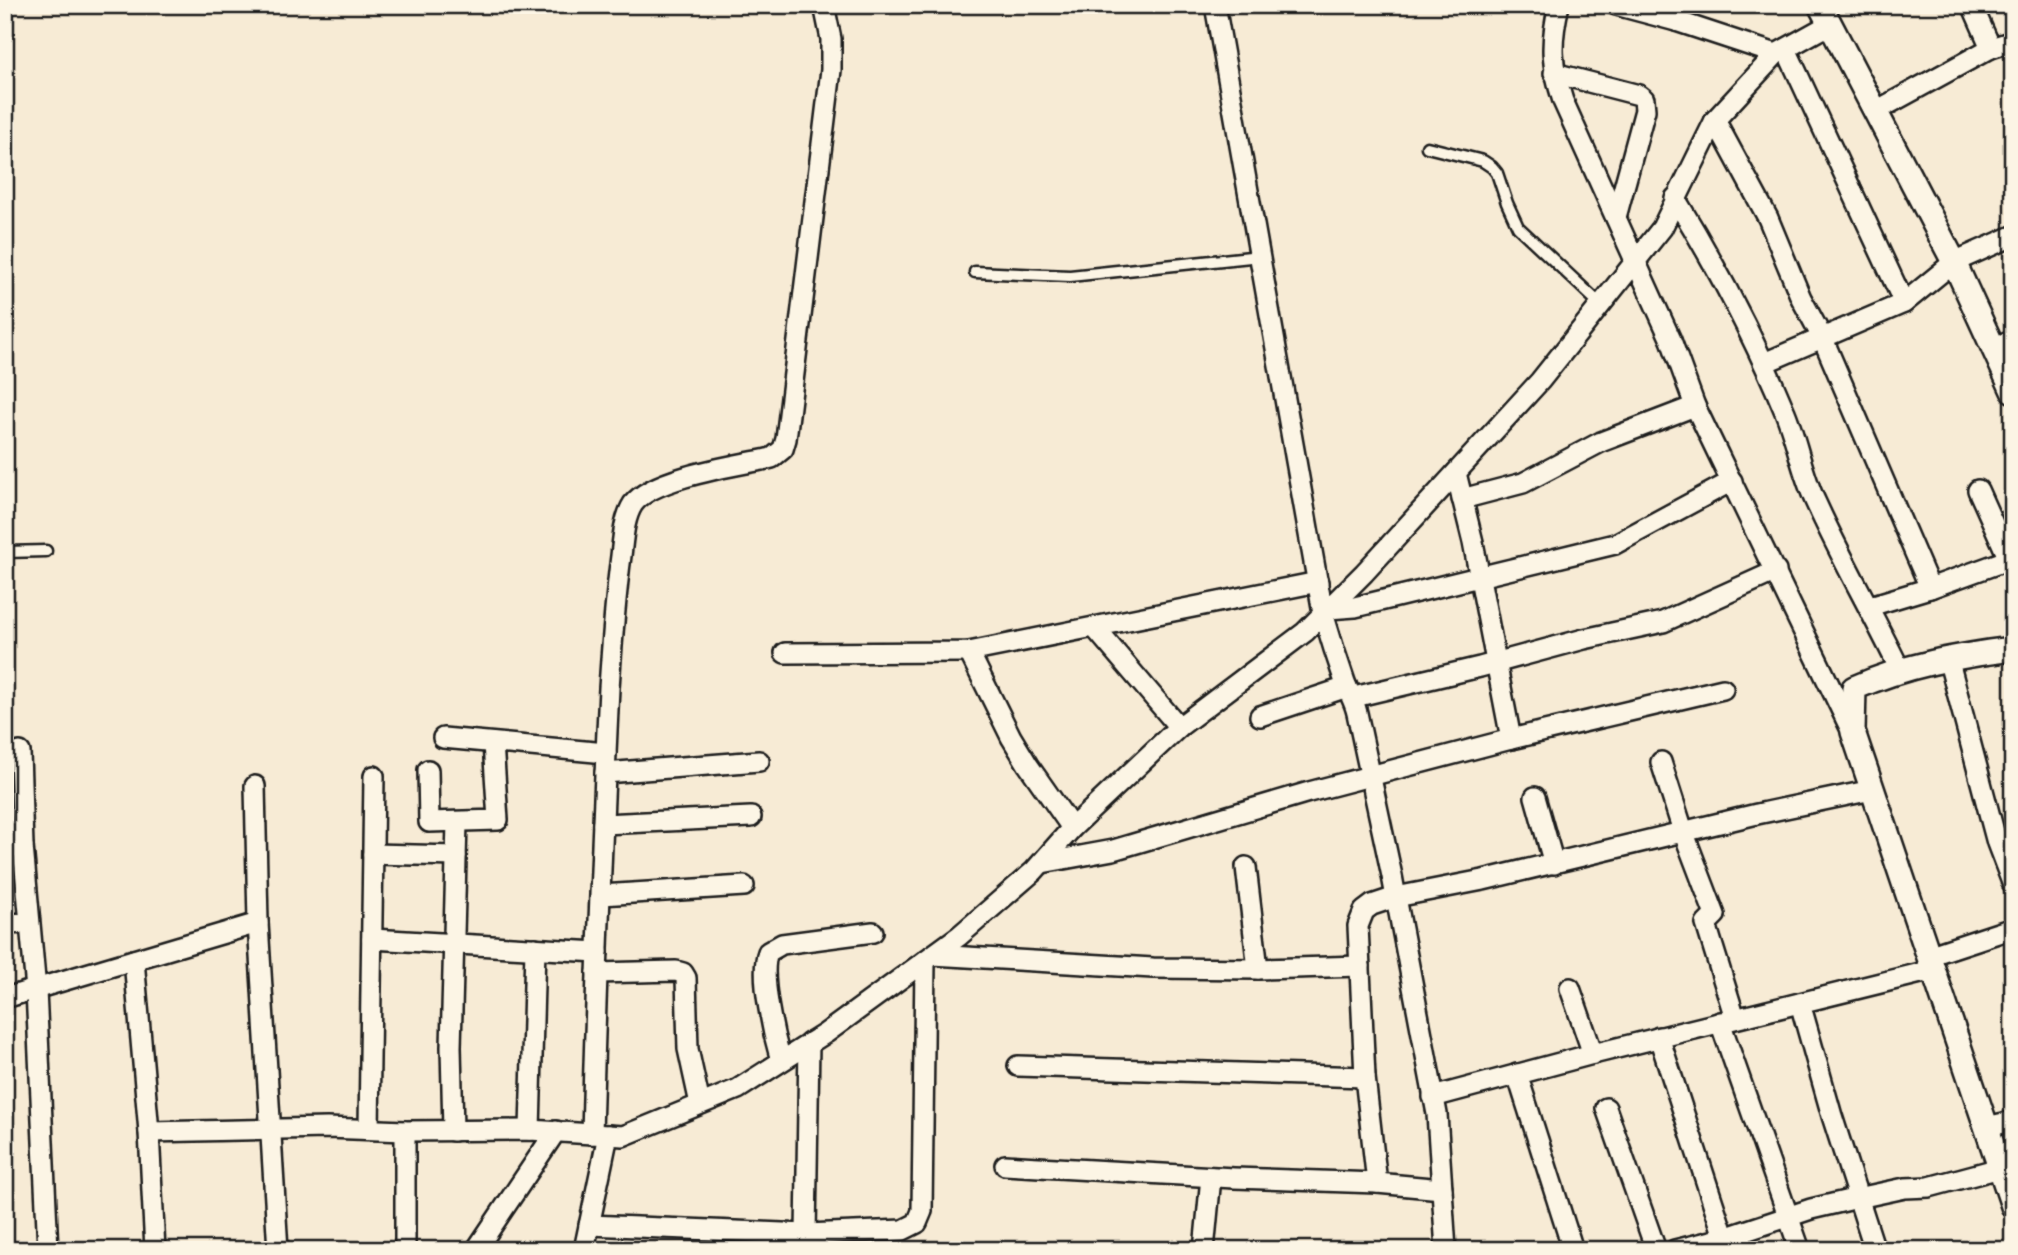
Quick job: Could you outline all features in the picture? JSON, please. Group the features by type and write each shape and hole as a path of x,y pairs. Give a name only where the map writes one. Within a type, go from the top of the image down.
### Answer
{"street":[{"path":"584,1250 600,1134 597,973 605,773 613,610 625,527 632,506 642,495 655,487 772,458 783,449 831,71 831,40 824,5"},
{"path":"1215,5 1318,582 1350,692 1396,897 1433,1097 1446,1250"},
{"path":"1559,5 1551,51 1553,73 1563,101 1671,340 1695,406 1853,733 2013,1206"},
{"path":"1616,5 1678,13 1781,52 1905,303"},
{"path":"1972,5 1991,48"},
{"path":"149,1132 270,1129 530,1130 623,1136 738,1089 810,1043 959,936 1042,863 1072,828 1178,727 1304,632 1364,573 1540,381 1661,228 1715,120 1781,52 1825,15 1954,262 2002,344 2013,391"},
{"path":"1874,112 1991,48 2013,41"},
{"path":"1553,73 1639,95 1644,99 1645,110 1616,218"},
{"path":"1715,120 1768,218 1930,587"},
{"path":"1675,198 1723,279 1786,415 1814,500 1870,606 1900,670"},
{"path":"1763,363 1905,303 1954,262 2013,236"},
{"path":"1462,499 1523,483 1601,442 1695,406"},
{"path":"1456,473 1480,578 1511,739"},
{"path":"1326,611 1355,607 1615,544 1732,481"},
{"path":"1870,606 2011,558 1978,490"},
{"path":"1260,716 1350,692 1496,663 1584,639 1663,622 1776,570"},
{"path":"785,653 969,652 1318,582"},
{"path":"1094,627 1178,727"},
{"path":"1853,733 1854,688 1900,670 1948,658 2013,649"},
{"path":"969,652 1017,747 1072,828"},
{"path":"1948,658 1997,843 2013,885"},
{"path":"1042,863 1113,850 1309,792 1371,778 1511,739 1723,689"},
{"path":"443,738 606,753"},
{"path":"428,770 429,822 498,820 493,743"},
{"path":"20,752 14,847 29,924 36,990 48,1250"},
{"path":"605,773 759,761"},
{"path":"1661,762 1683,831 1715,915 1706,924 1728,1020 1800,1250"},
{"path":"369,1129 374,776"},
{"path":"255,786 258,923 278,1250"},
{"path":"1377,1182 1365,1077 1358,926 1360,917 1372,905 1396,897 1554,864 1683,831 1872,790"},
{"path":"1535,797 1554,864"},
{"path":"603,824 751,817"},
{"path":"453,1131 451,1047 457,822"},
{"path":"373,854 456,856"},
{"path":"1245,867 1258,969"},
{"path":"601,895 744,886"},
{"path":"5,923 29,924"},
{"path":"5,999 258,923"},
{"path":"1433,1097 1658,1037 1800,1003 1931,963 2013,928"},
{"path":"781,1062 770,1013 765,965 768,952 782,944 873,932"},
{"path":"372,939 598,952"},
{"path":"530,1130 535,948"},
{"path":"929,958 1153,968 1360,966"},
{"path":"589,1225 806,1234 903,1230 917,1223 921,1218 929,958"},
{"path":"134,960 149,1132 155,1250"},
{"path":"597,973 683,973 688,1049 700,1104"},
{"path":"1570,988 1593,1054"},
{"path":"1800,1003 1875,1250"},
{"path":"1658,1037 1726,1244"},
{"path":"806,1234 810,1043"},
{"path":"1018,1066 1365,1077"},
{"path":"1517,1074 1573,1250"},
{"path":"1606,1108 1656,1250"},
{"path":"1986,1127 2013,1121"},
{"path":"405,1131 405,1250"},
{"path":"476,1250 556,1131"},
{"path":"1005,1165 1211,1177 1377,1182 1442,1189"},
{"path":"1675,1250 1726,1244 1790,1216 1905,1188 1928,1187 2000,1168"},
{"path":"1204,1250 1211,1177"}],"lane":[{"path":"1427,147 1483,161 1492,167 1497,173 1518,227 1600,304"},
{"path":"975,272 1070,276 1260,256"},
{"path":"5,552 46,551"}]}
